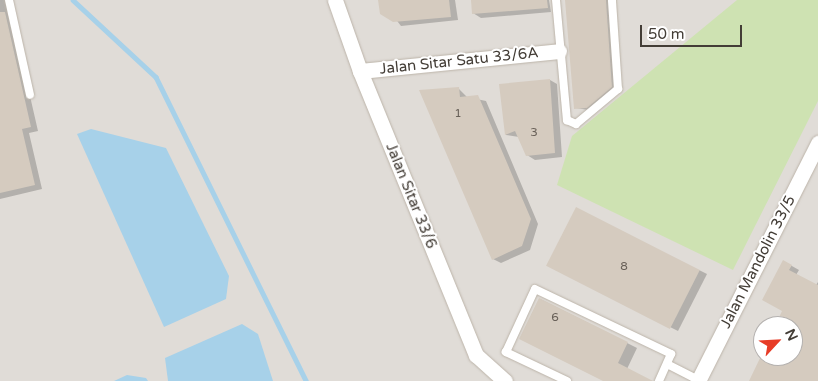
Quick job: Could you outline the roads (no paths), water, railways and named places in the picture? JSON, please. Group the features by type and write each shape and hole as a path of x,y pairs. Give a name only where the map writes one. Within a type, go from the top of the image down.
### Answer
{"street":[{"name":"Jalan Sitar 33/6","path":"335,0 360,71 476,355 505,381"},
{"name":"Jalan Sitar Satu 33/6A","path":"360,71 559,51"},
{"name":"Jalan Mandolin 33/5","path":"698,380 818,144"}],"lane":[{"path":"9,0 30,95"},
{"path":"556,0 559,51 567,120 576,124 618,89 612,0"},
{"path":"566,381 506,352 535,289 671,354 659,381"},
{"path":"667,364 698,380"}],"water":[{"path":"91,129 166,148 229,276 226,299 164,327 77,134"},
{"path":"242,324 258,334 273,381 168,381 165,358"},
{"path":"127,375 146,378 148,381 114,381"}],"waterway":[{"path":"73,0 156,77 306,381"}]}
